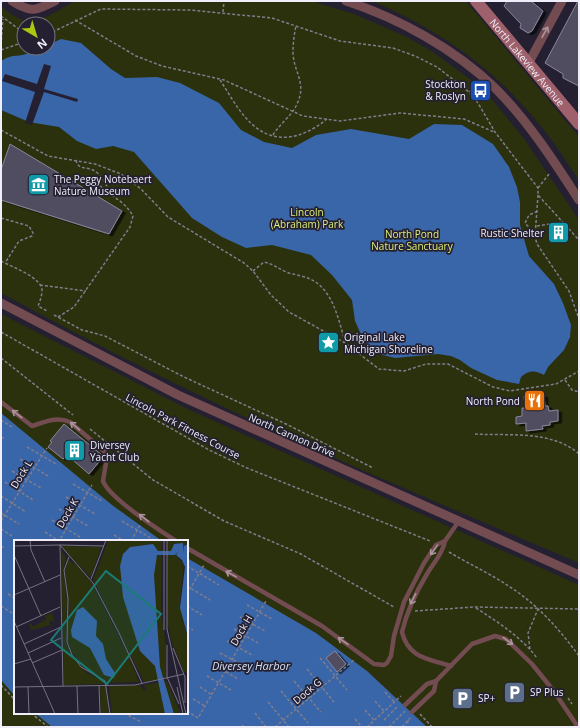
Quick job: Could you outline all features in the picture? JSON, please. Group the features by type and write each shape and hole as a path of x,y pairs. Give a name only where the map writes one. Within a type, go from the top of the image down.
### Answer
{"main road":[{"name":"North Lakeview Avenue","path":"476,1 579,124"}],"street":[{"path":"12,1 25,10 31,10 55,1"},
{"path":"346,1 370,9 422,34 487,81 515,110 544,148 579,200"},
{"path":"528,64 562,1"},
{"name":"North Cannon Drive","path":"1,303 178,395 579,575"}],"lane":[{"path":"1,402 32,426 55,419 63,419 70,422 105,452 107,457 103,481 109,491 147,521 175,540"},
{"path":"451,666 418,656 411,652 402,632 411,604 427,573 444,549 445,541 459,521"},
{"path":"188,549 322,626 374,664 384,665 391,656 401,610 424,563 436,545 445,541"},
{"path":"396,631 402,632"},
{"path":"408,708 427,684 436,681 472,644 495,636 506,639 532,664 553,690 578,727"},
{"path":"408,708 434,691 436,681"}],"path":[{"path":"223,12 224,1"},
{"path":"56,30 75,20 101,10 223,12 272,18 340,41 393,48 437,67 468,92 478,103 495,132 538,188 536,234 541,252 569,291 579,319"},
{"path":"2,17 16,27"},
{"path":"1,45 2,17"},
{"path":"75,20 136,56 162,66 220,79 303,116 340,121 400,113 464,119 495,132"},
{"path":"273,135 278,127 294,111 302,91 301,79 293,54 296,25"},
{"path":"1,50 16,45"},
{"path":"220,79 245,117 253,126 265,133 283,138 299,136 316,128 327,119"},
{"path":"468,92 477,85"},
{"path":"1,130 48,156 95,164 121,174 141,189 168,217 230,253 253,271 271,295 289,312 345,343 379,369 404,371 426,364 448,364 493,387 510,391 551,385 565,380 579,371"},
{"path":"76,160 77,165 82,169 91,169 105,180 108,191"},
{"path":"538,188 549,174"},
{"path":"58,317 74,307 130,227 133,216 127,206 108,191 101,188 96,181 101,178"},
{"path":"538,196 579,240"},
{"path":"536,234 525,223 529,215 538,211"},
{"path":"1,218 29,226 33,233 32,236 19,241 4,263"},
{"path":"536,226 563,222"},
{"path":"1,260 33,278 40,285 42,296 38,306 47,311"},
{"path":"253,271 264,262 273,264 287,272 311,279 322,288 334,307 345,343"},
{"path":"40,285 75,291 86,291"},
{"path":"54,315 82,330 105,336 184,377 286,424 373,468"},
{"name":"Lincoln Park Fitness Course","path":"1,332 209,450 269,477 433,543"},
{"path":"1,358 77,418"},
{"path":"565,380 572,390 579,392"},
{"path":"1,420 12,427"},
{"path":"89,428 153,480 224,522 301,554 398,609"},
{"path":"475,434 550,438 563,443 579,454"},
{"path":"1,437 5,439"},
{"path":"27,447 56,464"},
{"name":"Dock L","path":"1,521 46,449"},
{"path":"20,459 48,476"},
{"path":"12,471 41,488"},
{"path":"5,482 33,500"},
{"path":"73,484 102,502"},
{"name":"Dock K","path":"60,540 91,486"},
{"path":"1,496 26,512"},
{"path":"66,497 95,514"},
{"path":"59,509 88,526"},
{"path":"1,513 19,524"},
{"path":"52,520 80,537"},
{"path":"122,521 154,540"},
{"path":"132,540 140,526"},
{"path":"1,529 12,536"},
{"path":"45,532 57,540"},
{"path":"114,535 122,540"},
{"path":"449,552 510,586 538,609 563,635 579,656"},
{"path":"188,567 219,585"},
{"path":"188,592 203,567"},
{"path":"188,586 210,600"},
{"path":"8,594 14,597"},
{"name":"Dock H","path":"188,712 198,718 265,602"},
{"path":"247,605 272,619"},
{"path":"1,606 14,614"},
{"path":"188,607 202,615"},
{"path":"414,612 474,607 579,609"},
{"path":"530,649 528,633 538,609"},
{"path":"240,617 265,631"},
{"path":"188,628 193,630"},
{"path":"234,629 258,643"},
{"path":"227,641 252,655"},
{"path":"220,653 245,666"},
{"path":"320,658 347,690"},
{"name":"Dock G","path":"275,727 354,660"},
{"path":"213,664 238,678"},
{"path":"307,669 334,702"},
{"path":"207,676 231,690"},
{"path":"294,681 321,712"},
{"path":"1,685 14,699"},
{"path":"200,688 212,695"},
{"path":"281,691 308,723"},
{"path":"385,692 395,703"},
{"path":"367,727 401,696"},
{"path":"193,699 205,706"},
{"path":"375,701 384,712"},
{"path":"268,702 288,727"},
{"path":"407,723 410,718 408,708"},
{"path":"384,720 408,708"},
{"path":"389,727 408,708"},
{"path":"365,710 374,721"},
{"path":"422,711 419,713 432,727"},
{"path":"255,713 266,727"},
{"path":"32,714 48,727"},
{"path":"126,714 141,722"},
{"path":"402,727 410,718"},
{"path":"355,719 362,727"}],"green space":[{"name":"Lincoln (Abraham) Park","path":"75,1 311,1 354,14 407,37 433,52 471,80 490,97 525,140 579,220 579,563 364,471 257,423 133,363 1,293 1,7 16,16 16,56 56,56 56,16 47,16"},
{"path":"371,1 466,1 579,137 579,181 559,150 538,122 490,73 464,52 435,33 404,16"},
{"path":"1,314 192,411 579,585 579,727 1,727"}],"water":[{"name":"North Pond","path":"61,39 81,43 111,69 125,78 157,77 180,83 219,103 241,130 264,142 292,148 316,135 351,129 409,139 434,124 462,125 493,144 509,167 517,187 520,202 520,225 529,256 554,284 571,325 570,337 564,350 548,367 544,375 538,372 529,372 521,377 519,384 497,380 471,368 460,360 451,356 438,354 395,358 379,354 364,341 355,321 352,300 332,275 311,255 272,245 246,248 222,237 192,218 134,152 113,146 96,149 77,141 59,127 29,122 1,110 1,61 11,56 56,56 56,41"},
{"path":"1,413 112,505 161,540 14,540 14,695 1,680"},
{"name":"Diversey Harbor","path":"188,559 316,633 367,671 427,727 52,727 36,714 188,714"}],"pier":[{"path":"44,64 51,66 44,89 78,99 77,102 44,92 32,125 25,123 35,92 2,81 5,74 37,84"}],"building":[{"path":"507,1 531,1 543,11 532,31 528,33 520,28 521,24 504,6"},
{"path":"578,1 579,86 563,78 563,74 545,63"},
{"name":"The Peggy Notebaert Nature Museum","path":"10,144 122,211 109,234 1,200 1,170"},
{"name":"Rustic Shelter","path":"556,226 562,226 566,230 566,236 562,240 556,240 552,236 552,230"},
{"path":"544,395 545,406 548,406 549,411 558,410 558,421 550,422 550,425 542,426 543,429 526,431 526,423 516,424 516,417 522,416 522,408 525,408 524,396"},
{"name":"Diversey Yacht Club","path":"64,424 103,457 89,474 67,455 63,459 48,447 52,442 50,441"},
{"path":"335,651 346,664 337,672 326,658"}],"place":[{"name":"Stockton & Roslyn","path":"481,90"},
{"name":"The Peggy Notebaert Nature Museum","path":"39,185"},
{"name":"Rustic Shelter","path":"559,233"},
{"name":"Original Lake Michigan Shoreline","path":"328,343"},
{"name":"North Pond","path":"535,401"},
{"name":"Diversey Yacht Club","path":"75,451"},
{"name":"SP Plus","path":"514,692"},
{"name":"SP+","path":"462,698"}],"park label":[{"name":"North Pond Nature Sanctuary","path":"412,240"}]}
